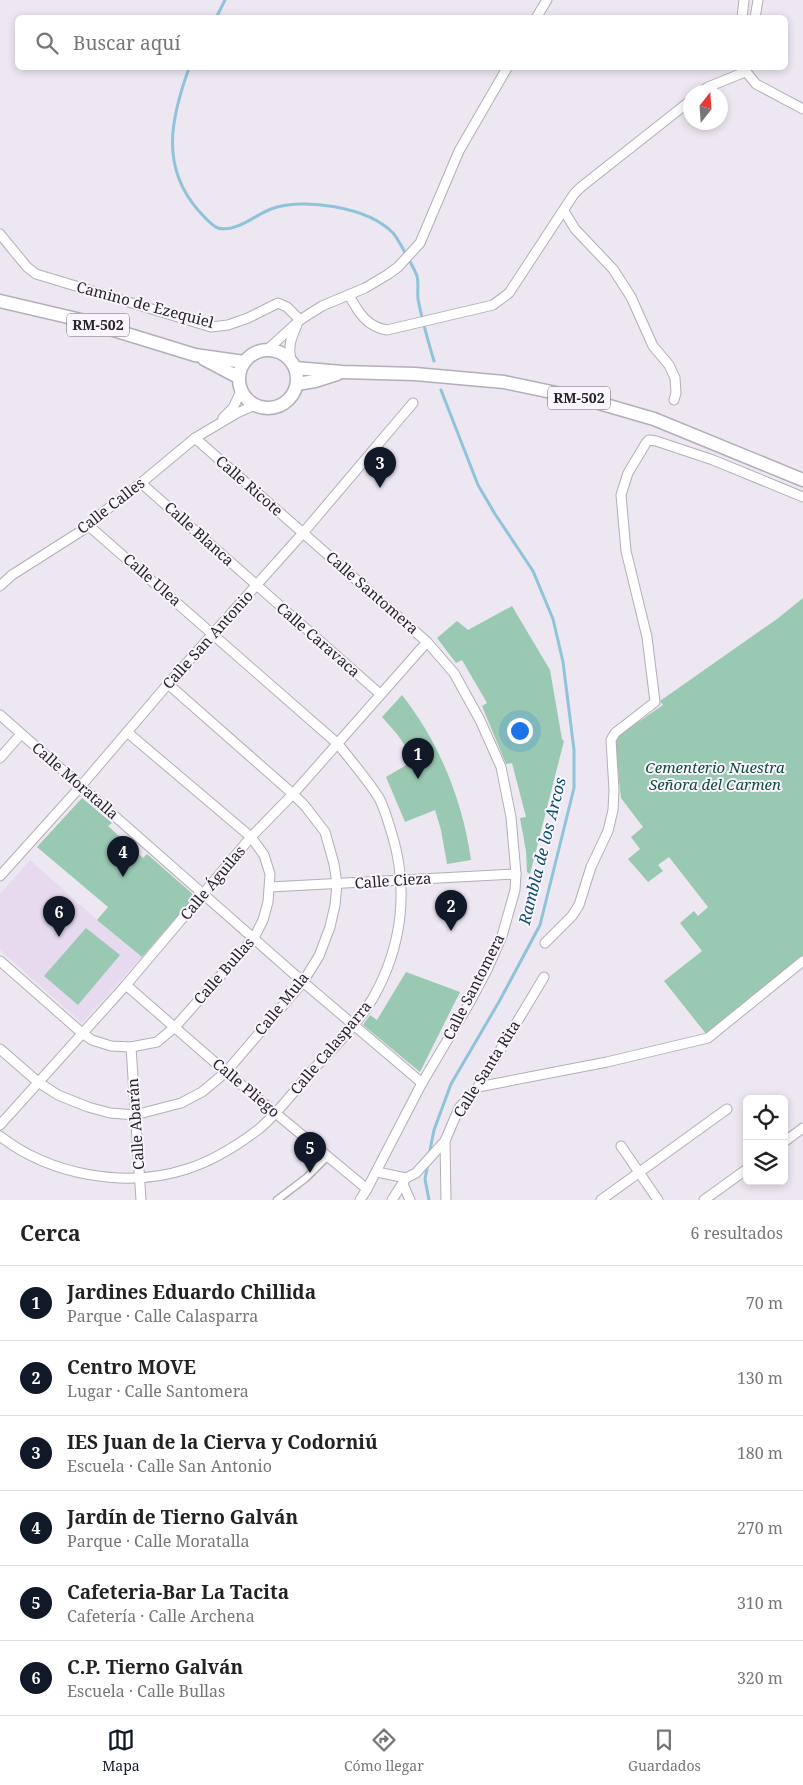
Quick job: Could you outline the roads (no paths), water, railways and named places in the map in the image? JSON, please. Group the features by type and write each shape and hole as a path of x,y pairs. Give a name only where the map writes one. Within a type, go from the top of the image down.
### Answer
{"main road":[{"name":"RM-502","path":"0,301 81,320 195,355 244,362"},
{"name":"RM-502","path":"268,349 285,354 293,364 342,372 415,374 504,382 585,400 654,419 803,480"},
{"path":"268,349 251,355 244,362 238,377 241,391 255,405 275,408 290,399 297,384 293,364"},
{"name":"RM-502","path":"195,355 238,377"},
{"path":"297,384 342,372"}],"street":[{"path":"538,15 547,0"},
{"path":"742,15 744,0"},
{"path":"756,15 758,0"},
{"path":"268,349 300,320 322,306 365,288 398,267 420,243 459,151 507,70"},
{"path":"712,85 743,70"},
{"path":"746,70 756,84 803,109"},
{"path":"349,295 357,310 367,322 377,328 387,330 493,305 508,293 574,194 683,107"},
{"path":"564,211 575,229 613,269 631,297 653,346 669,366 675,378 676,393 674,400"},
{"name":"Camino de Ezequiel","path":"0,234 36,274 163,313 212,327 228,325 278,304 287,307 300,320"},
{"path":"293,364 289,348 291,337 300,320"},
{"path":"216,426 233,408 241,391"},
{"name":"Calle San Antonio","path":"0,874 81,786 168,684 303,533 413,403"},
{"name":"Calle Calles","path":"0,586 12,574 89,526 101,514 195,438 237,413 255,405"},
{"name":"Calle Ricote","path":"195,438 303,533"},
{"path":"545,943 572,916 579,905 591,867 608,831 613,810 614,790 611,740 615,733 655,702 647,638 626,551 621,495 628,473 649,440 713,460 803,497"},
{"name":"Calle Blanca","path":"141,483 256,586"},
{"name":"Calle Ulea","path":"89,526 214,634"},
{"name":"Calle Santomera","path":"303,533 427,642 454,673 480,720 501,767 512,817 516,874 515,890 502,936 470,1002 422,1083 361,1200"},
{"name":"Calle Caravaca","path":"256,586 380,694"},
{"name":"Calle Calasparra","path":"0,1136 12,1146 40,1160 79,1172 117,1178 162,1175 187,1169 226,1152 258,1130 276,1114 304,1079 353,1026 372,999 388,970 397,938 402,880 398,854 380,800 364,776 338,744 214,634"},
{"name":"Calle Águilas","path":"0,1125 126,985 252,837 338,744 427,642"},
{"name":"Calle Mula","path":"0,1049 38,1082 58,1095 88,1108 110,1113 134,1115 180,1103 202,1092 226,1072 303,982 319,956 330,927 337,884 334,864 325,832 293,794 168,684"},
{"name":"Calle Moratalla","path":"0,715 353,1026 422,1083"},
{"name":"Calle Bullas","path":"0,961 92,1040 111,1046 131,1047 157,1042 176,1027 254,938 263,920 270,887 270,874 264,856 252,837 127,732"},
{"path":"0,758 21,734"},
{"name":"Calle Cieza","path":"270,887 516,874"},
{"path":"478,1087 607,1062 708,1038 803,962"},
{"name":"Calle Santa Rita","path":"392,1200 404,1181 416,1173 445,1141 459,1108 478,1087 544,977"},
{"name":"Calle Pliego","path":"126,985 226,1072 367,1189"},
{"name":"Calle Abarán","path":"131,1047 141,1200"},
{"path":"601,1200 727,1109"},
{"path":"787,1140 803,1128"},
{"path":"445,1141 446,1200"},
{"path":"621,1146 658,1200"},
{"path":"277,1200 306,1178 328,1156"},
{"path":"377,1172 404,1181 410,1200"},
{"path":"704,1200 743,1172"}],"waterway":[{"name":"Rambla de los Arcos","path":"218,15 225,0"},
{"name":"Rambla de los Arcos","path":"188,70 177,105 172,141 178,176 186,193 198,210 212,225 225,229 238,226 271,209 300,204 317,204 352,211 382,224 393,233 417,276 418,299 434,361"},
{"name":"Rambla de los Arcos","path":"429,1155 434,1130 451,1084 500,1000 540,925 574,788 574,750 563,662 553,619 533,571 478,485 441,390"},
{"name":"Rambla de los Arcos","path":"428,1163 425,1179 429,1200"}],"place":[{"name":"IES Juan de la Cierva y Codorniú","path":"380,488"},
{"name":"Jardines Eduardo Chillida","path":"418,779"},
{"name":"Jardín de Tierno Galván","path":"123,877"},
{"name":"Centro MOVE","path":"451,931"},
{"name":"C.P. Tierno Galván","path":"59,937"},
{"name":"Cafeteria-Bar La Tacita","path":"310,1173"}],"park label":[{"name":"Cementerio Nuestra Señora del Carmen","path":"715,776"}]}
